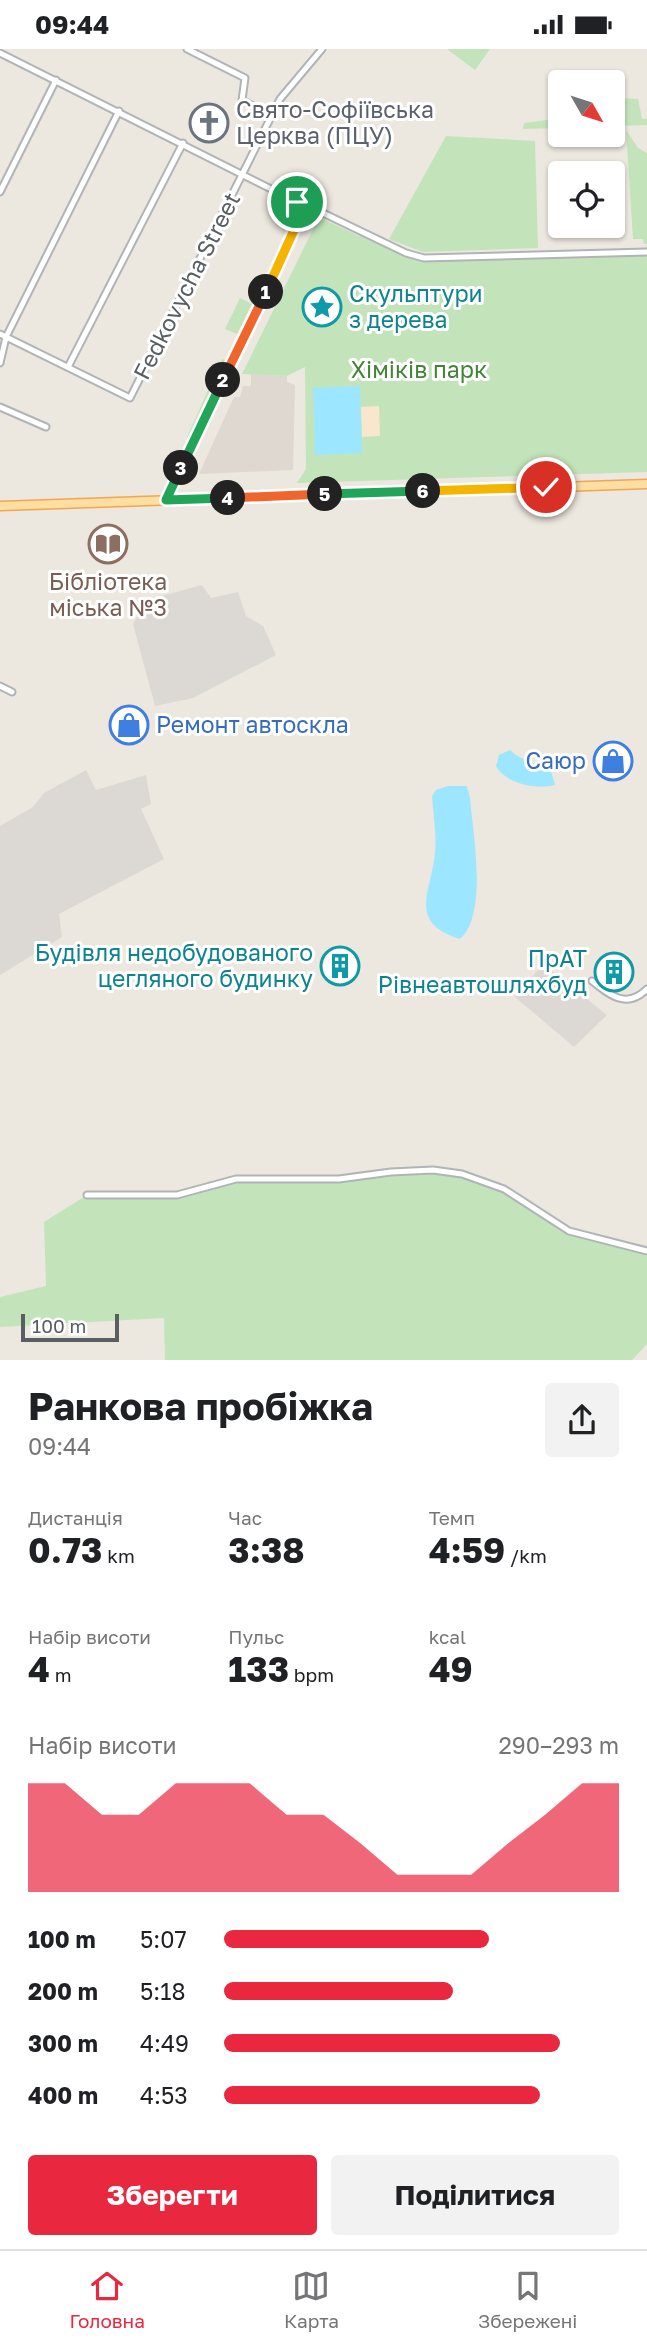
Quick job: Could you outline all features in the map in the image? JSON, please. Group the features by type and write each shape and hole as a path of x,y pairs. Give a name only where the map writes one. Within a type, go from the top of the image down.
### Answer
{"main road":[{"path":"0,506 647,484"}],"street":[{"path":"187,49 245,78 242,100 271,116"},
{"name":"Fedkovycha Street","path":"68,367 130,398 271,116 292,82 321,49"},
{"path":"0,53 292,197 300,210 295,228 266,291 166,500"},
{"path":"0,192 56,80"},
{"path":"0,363 3,336 118,111"},
{"path":"3,336 68,367 183,143"},
{"path":"323,213 406,253 424,258 647,252"},
{"path":"0,407 46,427"},
{"path":"0,686 12,692"},
{"path":"592,981 615,998 627,1000 637,999 647,989"},
{"path":"87,1195 177,1195 236,1179 338,1179 433,1170 461,1174 504,1189 569,1231 647,1251"}],"shaded area":[{"path":"251,374 287,376 287,382 295,385 293,470 199,474 234,397 240,397 243,386 251,386"},
{"path":"202,585 211,598 238,592 246,616 263,626 276,655 193,698 155,706 133,624 147,600"},
{"path":"86,770 96,790 146,775 151,804 141,809 164,859 59,914 62,937 0,975 0,826 33,807 44,793"},
{"path":"543,964 607,1015 574,1047 515,997"}],"green space":[{"path":"447,49 490,49 475,70"},
{"path":"625,98 638,99 642,119 647,119 647,125 625,126"},
{"path":"547,120 548,128 523,129 524,123"},
{"path":"626,130 638,148 647,153 647,244 644,244 643,239 633,239"},
{"path":"446,136 535,141 538,248 423,252 389,239"},
{"name":"Хіміків парк","path":"319,217 359,236 362,231 424,258 647,252 647,472 297,483 306,469 305,367 287,376 242,374"},
{"path":"240,298 252,304 237,334 225,329"},
{"path":"222,359 227,361 189,439 187,437"},
{"path":"433,1170 462,1174 504,1189 569,1231 647,1251 647,1344 632,1360 165,1360 164,1318 0,1327 0,1297 46,1286 44,1222 87,1195 177,1195 236,1179 339,1179"}],"sand":[{"path":"379,406 380,436 362,437 361,407"}],"water":[{"path":"360,386 362,453 315,455 313,388"},
{"path":"510,750 551,771 555,785 531,786 507,777 496,766 499,755"},
{"path":"448,786 467,786 476,852 474,912 469,927 460,939 443,932 433,923 427,914 426,903 435,845 432,796 436,790"}],"place":[{"name":"Свято-Софіївська Церква (ПЦУ)","path":"209,123"},
{"name":"Скульптури з дерева","path":"322,307"},
{"name":"Бібліотека міська №3","path":"108,544"},
{"name":"Ремонт автоскла","path":"129,725"},
{"name":"Саюр","path":"613,761"},
{"name":"Будівля недобудованого цегляного будинку","path":"340,966"},
{"name":"ПрАТ Рівнеавтошляхбуд","path":"614,972"}],"route":[{"path":"297,202 299,219 166,500 546,487"}]}
